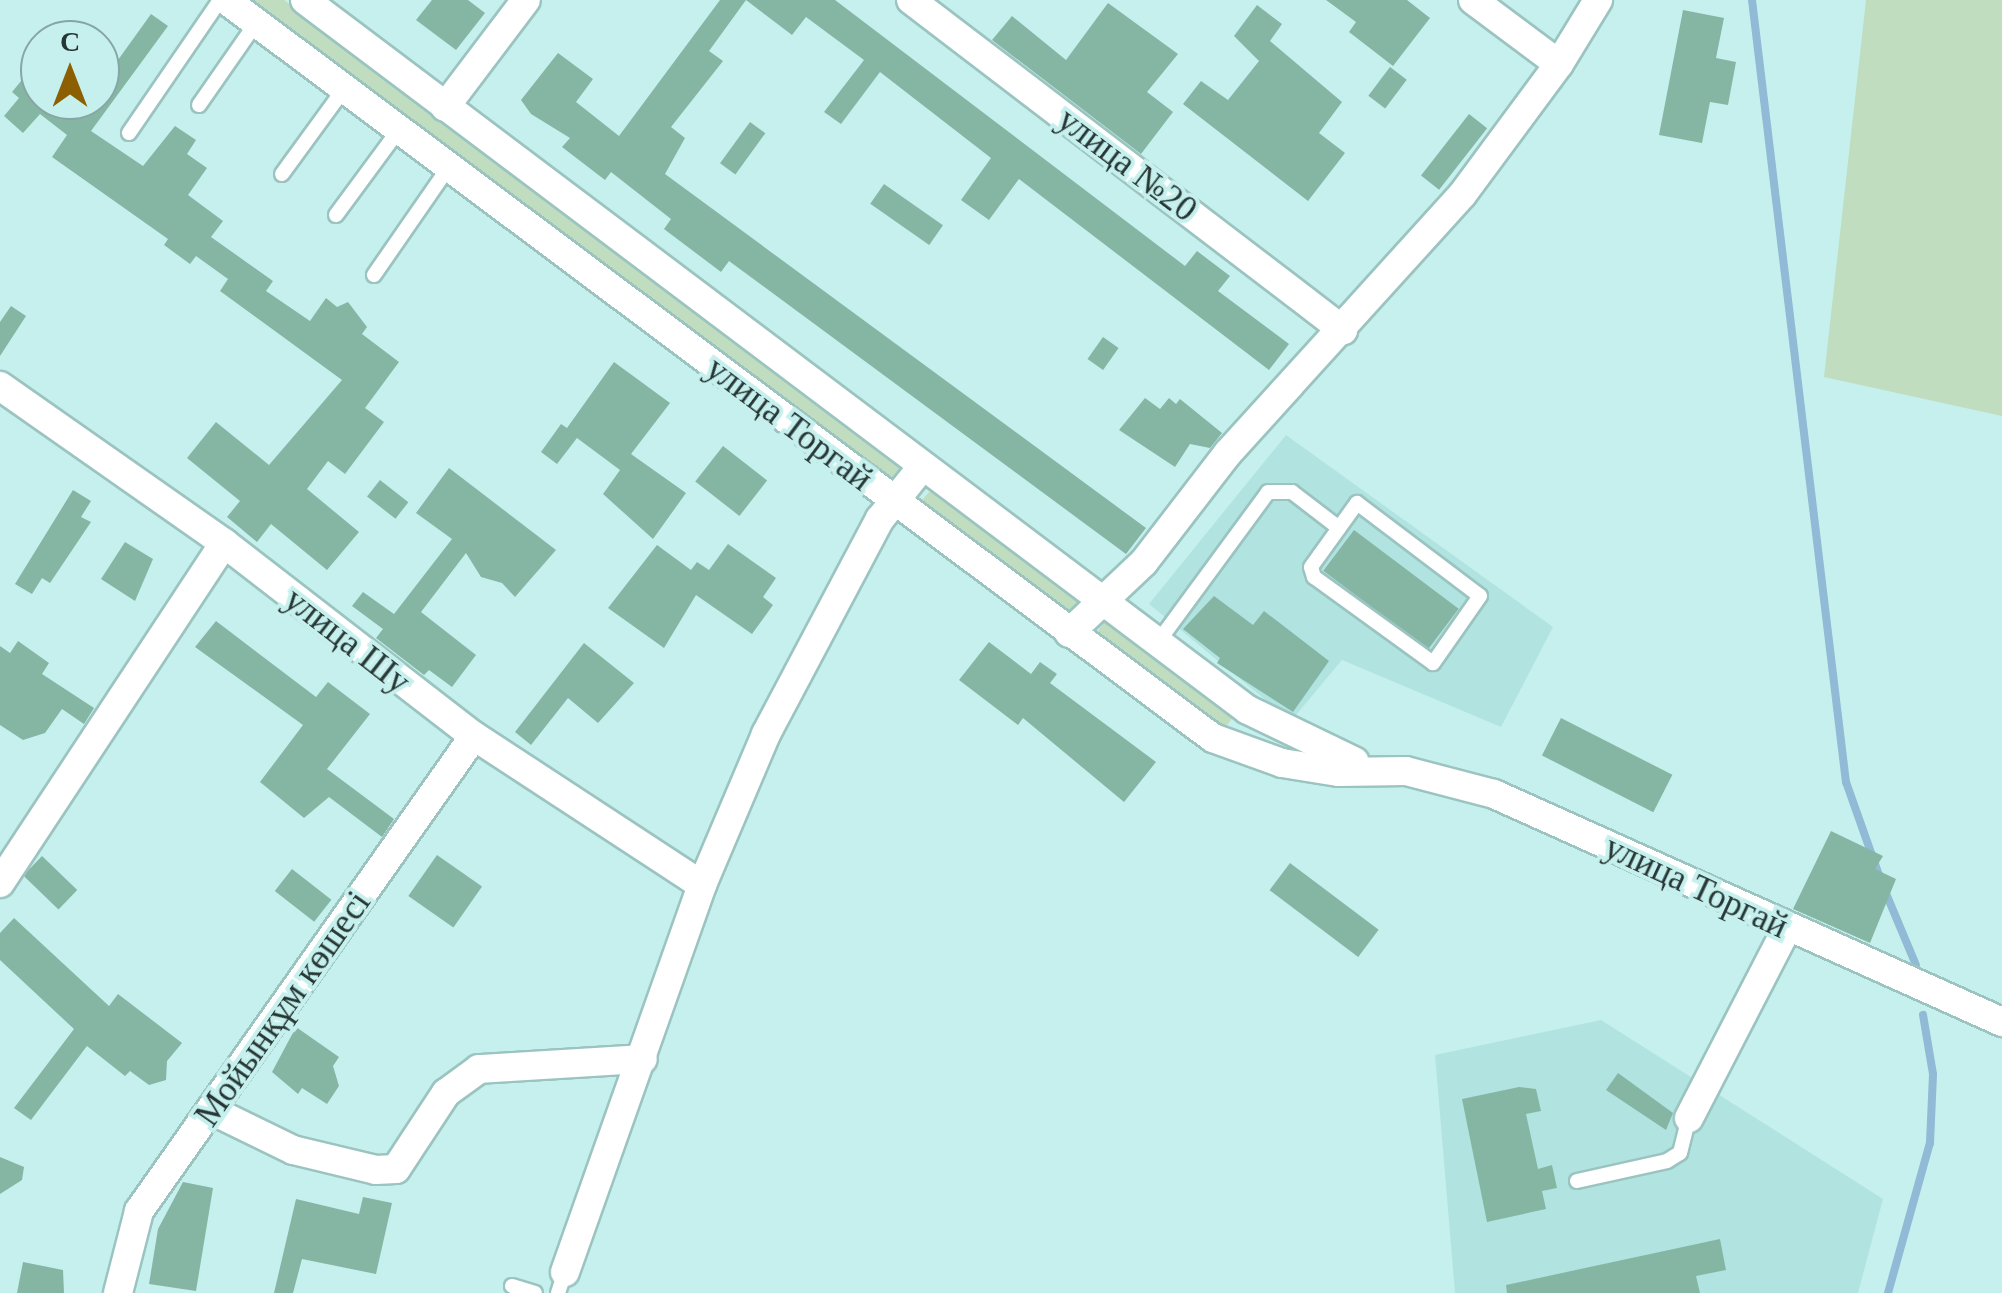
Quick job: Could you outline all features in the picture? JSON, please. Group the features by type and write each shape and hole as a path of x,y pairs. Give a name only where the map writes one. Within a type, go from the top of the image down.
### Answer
{"street":[{"name":"улица Торгай","path":"223,0 1069,633 1238,751 1320,770 1384,770"},
{"name":"улица Торгай","path":"305,0 1277,730 1384,770 1494,794 1786,930 2002,1022"},
{"path":"445,107 526,0"},
{"name":"улица №20","path":"911,0 1343,330"},
{"path":"1473,0 1559,64"},
{"path":"1069,633 1101,598 1144,562 1228,453 1462,194 1559,64 1598,0"},
{"name":"улица Шу","path":"0,386 224,543 474,736 702,885"},
{"path":"561,1282 702,885 824,616 922,467"},
{"path":"0,883 224,543"},
{"name":"Мойынқұм көшесі","path":"118,1293 139,1211 213,1112 474,736"},
{"path":"1689,1118 1786,930"},
{"path":"213,1112 293,1150 376,1170 396,1168 446,1093 479,1068 642,1058"}],"lane":[{"path":"129,133 223,0"},
{"path":"199,105 256,23"},
{"path":"282,174 344,90"},
{"path":"336,215 398,131"},
{"path":"374,276 448,168"},
{"path":"1158,642 1268,492 1292,492 1339,528"},
{"path":"1357,503 1480,596 1434,663 1314,578 1312,567 1339,528 1357,503"},
{"path":"1577,1181 1667,1161 1680,1153 1689,1118"},
{"path":"512,1286 535,1293"}],"shaded area":[{"path":"1286,435 1553,627 1501,727 1342,660 1291,721 1149,604"},
{"path":"1601,1020 1883,1199 1858,1293 1455,1293 1435,1055"}],"green space":[{"path":"253,0 284,0 904,467 888,486"},
{"path":"1866,0 2002,0 2002,416 1824,377"},
{"path":"931,490 1083,601 1070,613 916,507"},
{"path":"1105,621 1234,715 1226,727 1096,633"}],"building":[{"path":"432,0 468,0 485,13 456,50 416,20"},
{"path":"720,0 746,0 709,51 723,61 671,127 685,138 665,174 1146,528 1126,554 729,261 721,272 664,229 671,219 611,172 605,180 562,147 570,138 531,114 521,100 558,53 593,79 576,102 619,136"},
{"path":"746,0 835,0 1185,266 1197,251 1230,276 1218,291 1289,344 1269,370 1019,179 989,220 961,200 991,158 880,72 841,124 824,112 864,60 806,17 792,35"},
{"path":"1326,0 1407,0 1430,18 1393,66 1349,32 1356,22"},
{"path":"1108,3 1178,54 1147,92 1173,112 1141,154 992,40 1012,16 1066,60"},
{"path":"1257,5 1282,24 1270,41 1342,102 1319,133 1345,153 1308,201 1183,104 1201,81 1228,100 1259,61 1234,36"},
{"path":"1683,10 1724,18 1716,58 1736,62 1728,105 1710,102 1702,143 1659,135"},
{"path":"151,14 168,26 120,91 120,57"},
{"path":"1390,67 1407,80 1385,108 1368,96"},
{"path":"20,82 20,120 35,120 23,133 4,116 19,98 12,92"},
{"path":"1469,114 1487,128 1439,190 1421,175"},
{"path":"48,120 99,120 91,131 143,166 175,126 196,140 187,154 207,168 188,195 223,221 211,237 273,281 266,291 310,321 326,298 337,307 348,302 367,327 362,334 399,362 365,408 384,422 345,474 328,461 307,489 359,532 327,570 271,524 257,542 227,517 240,501 187,458 216,422 269,465 342,380 220,291 228,279 196,256 190,264 164,245 168,239 52,157 67,135"},
{"path":"750,122 765,133 735,174 720,163"},
{"path":"884,184 943,225 929,245 870,204"},
{"path":"11,306 26,316 0,356 0,322"},
{"path":"1103,337 1119,348 1103,370 1088,359"},
{"path":"614,362 670,403 631,454 686,493 653,539 603,494 620,470 577,438 557,464 541,452 561,424 567,428"},
{"path":"1145,398 1160,409 1169,398 1176,404 1180,399 1222,433 1210,448 1190,444 1175,467 1119,430"},
{"path":"723,446 767,480 739,516 695,481"},
{"path":"449,468 556,550 515,597 502,583 481,577 466,553 421,612 476,655 452,687 429,670 424,675 376,638 383,629 352,606 363,592 394,614 452,539 416,513"},
{"path":"380,480 408,502 395,519 367,497"},
{"path":"73,490 91,501 81,517 91,522 50,583 42,578 32,594 15,584"},
{"path":"1354,530 1459,609 1428,650 1323,571"},
{"path":"125,542 153,559 135,601 101,579"},
{"path":"728,544 776,578 763,597 773,605 752,634 696,595 664,648 608,608 657,545 691,570 697,562 709,570"},
{"path":"1214,596 1253,625 1264,611 1329,661 1293,712 1217,663 1220,658 1183,629"},
{"path":"216,621 316,697 328,682 370,714 327,769 394,819 382,837 329,797 304,818 260,782 303,725 195,647"},
{"path":"18,641 49,663 42,674 94,708 84,724 62,709 45,733 23,740 0,725 0,646 10,653"},
{"path":"989,642 1031,674 1040,662 1057,674 1050,683 1156,762 1124,802 1023,718 1018,725 959,680"},
{"path":"584,643 634,683 598,723 568,698 531,745 515,732"},
{"path":"1561,718 1672,775 1653,812 1542,755"},
{"path":"1831,831 1883,856 1875,869 1896,879 1870,943 1793,909"},
{"path":"437,855 482,887 453,928 408,896"},
{"path":"42,856 77,890 58,909 23,875"},
{"path":"1290,863 1379,930 1358,957 1270,890"},
{"path":"292,869 331,900 314,922 275,891"},
{"path":"14,918 109,1006 118,994 182,1043 167,1061 166,1080 149,1085 130,1071 125,1076 87,1046 31,1120 14,1108 74,1029 0,960 0,933"},
{"path":"296,1027 339,1057 333,1066 339,1086 327,1104 302,1088 298,1094 272,1072"},
{"path":"1618,1073 1673,1113 1666,1130 1606,1090"},
{"path":"1519,1087 1536,1089 1541,1111 1526,1114 1538,1169 1552,1165 1557,1188 1542,1191 1546,1209 1487,1222 1462,1099"},
{"path":"0,1157 24,1167 22,1180 0,1194"},
{"path":"183,1182 213,1188 196,1291 149,1284 158,1229"},
{"path":"363,1197 392,1203 376,1274 302,1259 293,1293 274,1293 296,1199 359,1214"},
{"path":"1720,1239 1726,1270 1696,1276 1700,1293 1507,1293 1506,1285"},
{"path":"23,1262 63,1270 64,1293 17,1293"}],"waterway":[{"path":"1752,0 1846,782 1880,878"},
{"path":"1885,891 1916,965"},
{"path":"1888,1293 1930,1143 1933,1074 1923,1015"}]}
